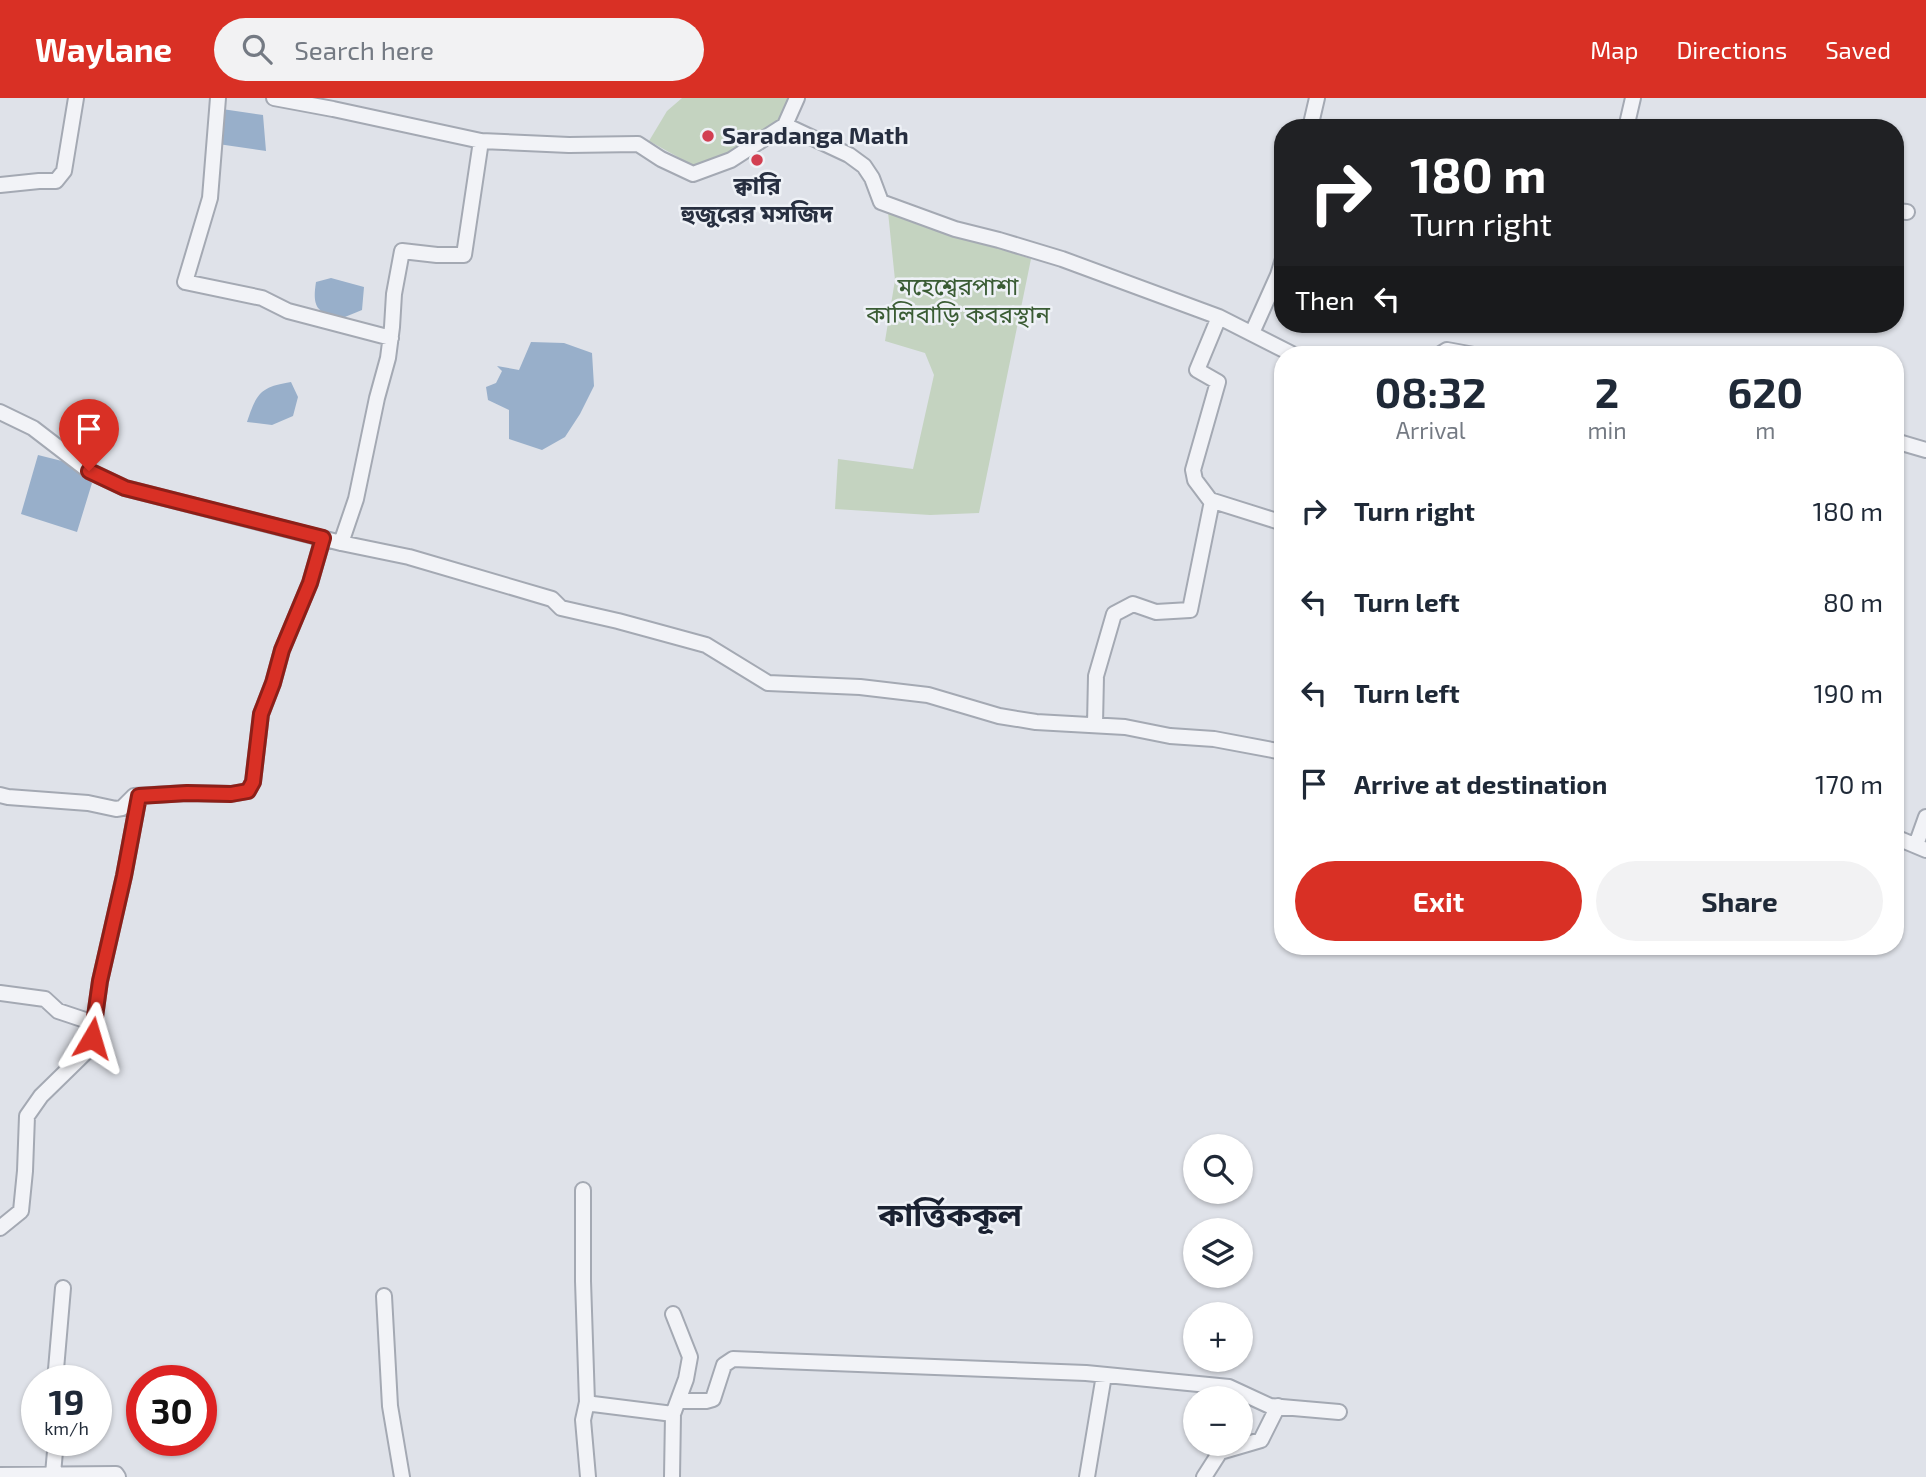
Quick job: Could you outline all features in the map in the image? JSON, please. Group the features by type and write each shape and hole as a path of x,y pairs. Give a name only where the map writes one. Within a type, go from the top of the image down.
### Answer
{"street":[{"path":"0,185 56,181 64,171 76,98"},
{"path":"218,98 210,198 185,282 262,298 288,311 391,338"},
{"path":"274,98 333,103 481,141 569,145 638,144 661,159 693,174 731,160 785,125 797,98"},
{"path":"1312,119 1317,98"},
{"path":"1628,119 1633,98"},
{"path":"785,125 849,155 864,166 872,178 881,202 955,229 1062,259 1219,317 1277,346"},
{"path":"341,543 356,499 388,358 394,294 402,251 464,255 481,141"},
{"path":"1252,333 1274,284"},
{"path":"1219,317 1197,370 1219,382 1193,470 1195,480 1210,500 1274,520"},
{"path":"0,412 33,428 89,471 125,488 341,543 410,557 552,599 561,608 706,645 768,683 860,687 928,695 999,716 1036,722 1125,727 1274,750"},
{"path":"1904,444 1926,450"},
{"path":"1095,724 1096,676 1114,614 1133,604 1156,612 1190,610 1211,506"},
{"path":"0,795 89,803 116,809 122,808 134,796 231,794 248,791 253,782 261,714 282,650 310,583 323,538"},
{"path":"0,1228 21,1211 27,1116 41,1096 85,1053 92,1038 100,981 139,796"},
{"path":"1904,840 1921,847 1926,817"},
{"path":"0,993 45,999 58,1011 94,1023"},
{"path":"583,1190 587,1402 583,1420 589,1477"},
{"path":"56,1365 63,1288"},
{"path":"384,1296 390,1406 402,1477"},
{"path":"672,1477 675,1408 687,1379 690,1357 673,1314"},
{"path":"587,1402 675,1408 713,1399 724,1365 733,1360 1104,1375 1229,1387 1270,1406 1339,1412"},
{"path":"1087,1477 1104,1375"},
{"path":"1204,1477 1220,1452 1261,1440 1278,1406"},
{"path":"53,1474 55,1456"},
{"path":"0,1475 116,1474 118,1477"}],"green space":[{"name":"Saradanga Math","path":"682,98 790,98 773,130 743,149 696,167 649,141 667,111"},
{"name":"মহেশ্বেরপাশা কালিবাড়ি কবরস্থান","path":"888,212 1031,259 979,513 930,515 835,509 838,459 913,469 934,375 925,353 885,341 895,280"}],"water":[{"path":"222,109 263,115 266,151 218,144"},
{"path":"331,278 364,287 362,310 340,319 318,308 315,298 316,282"},
{"path":"531,342 564,343 592,353 594,386 580,414 565,437 542,450 509,439 509,410 488,400 486,387 496,383 502,371 497,366 519,370"},
{"path":"291,382 298,397 293,416 272,425 247,422 257,397 273,386"},
{"path":"38,455 66,462 92,483 77,532 21,514"}],"place":[{"name":"Saradanga Math","path":"708,136"},
{"name":"ক্বারি হুজুরের মসজিদ","path":"757,160"}],"district":[{"name":"কার্ত্তিককূল","path":"950,1215"}],"route":[{"path":"89,471 125,488 323,538 310,583 282,650 261,714 253,782 248,791 231,794 139,796 100,981 92,1038"}]}
